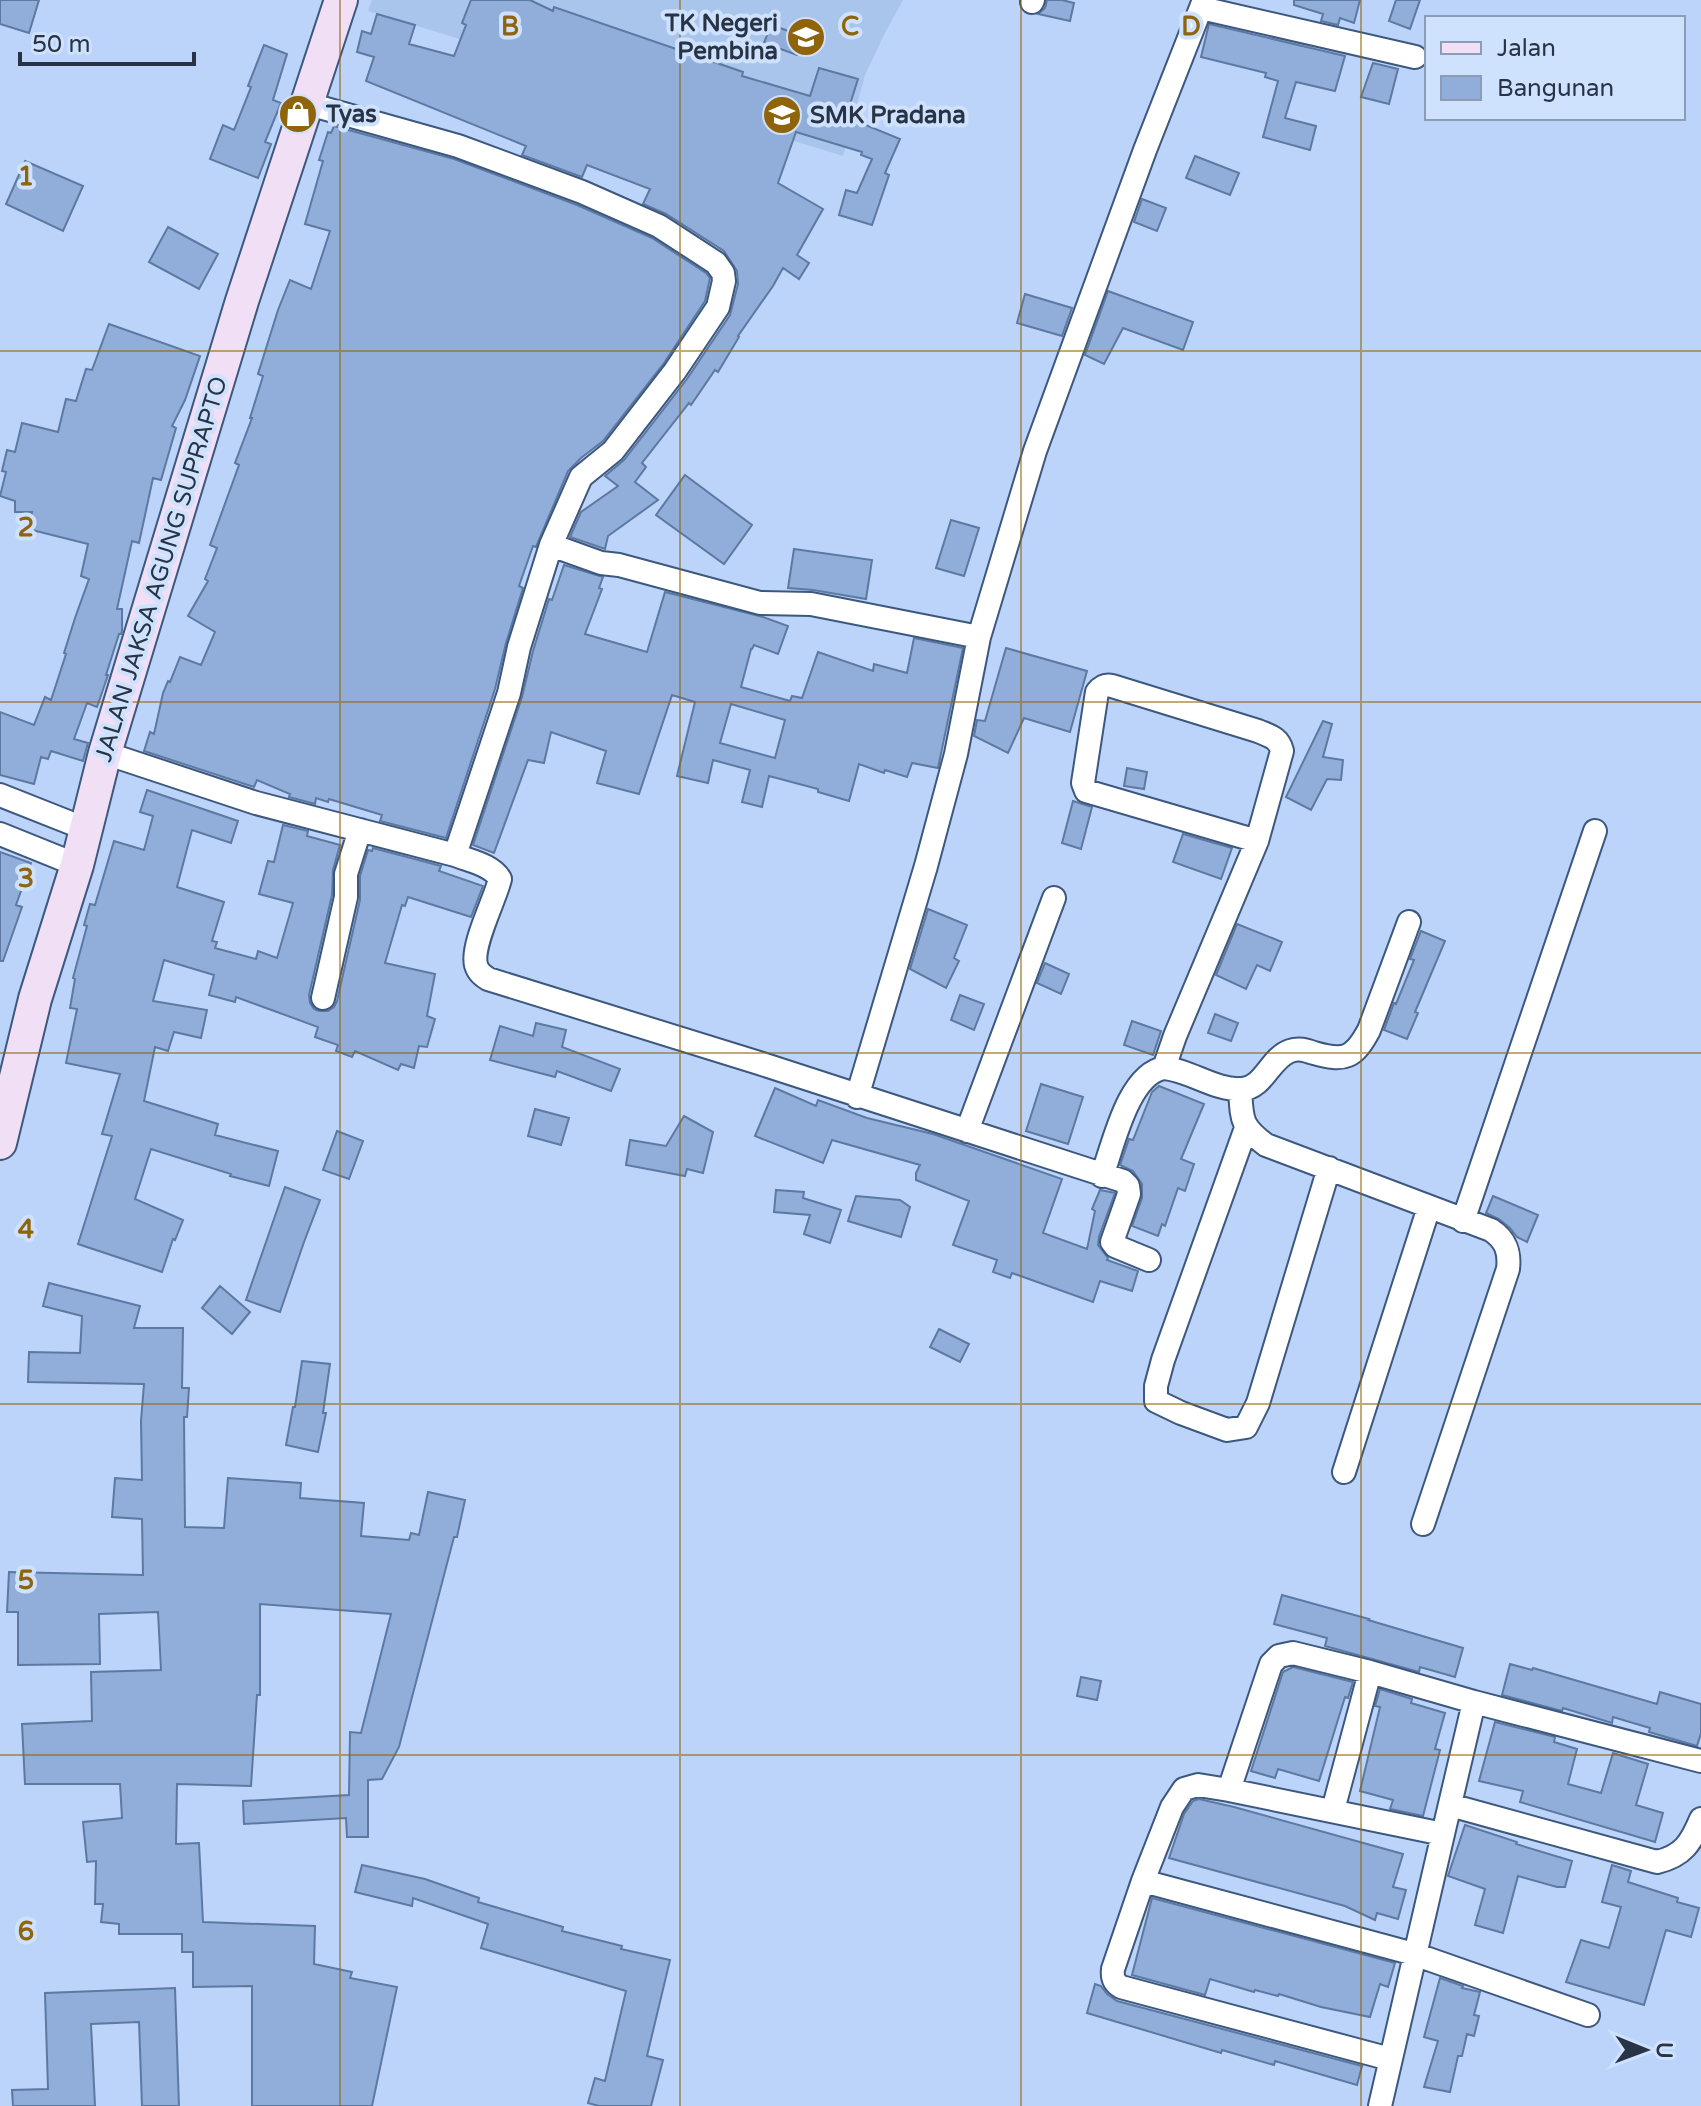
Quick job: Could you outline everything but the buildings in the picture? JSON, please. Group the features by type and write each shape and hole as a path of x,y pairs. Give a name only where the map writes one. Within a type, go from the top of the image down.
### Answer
{"main road":[{"name":"JALAN JAKSA AGUNG SUPRAPTO","path":"0,1143 35,999 77,865 105,753 242,301 341,0"}],"street":[{"path":"857,1097 926,866 956,754 979,637 1035,451 1134,177 1202,4 1415,57"},
{"path":"305,103 458,146 582,192 659,226 716,263 723,273 718,307 675,371 613,451 581,477 551,545 519,647 509,693 455,855"},
{"path":"551,545 601,563 619,565 760,603 811,604 979,637"},
{"path":"1164,1068 1257,841 1281,761 1281,743 1258,731 1112,686 1100,688 1083,783 1086,791 1257,841"},
{"path":"105,753 256,803 455,855 492,870 500,879 476,947 475,963 480,974 488,979 1127,1183 1129,1190 1113,1244 1149,1260"},
{"path":"0,795 86,829"},
{"path":"323,998 346,897 346,874 360,830"},
{"path":"1463,1221 1595,831"},
{"path":"0,834 77,865"},
{"path":"967,1131 1054,898"},
{"path":"1102,1176 1129,1101 1155,1070 1175,1069 1222,1087 1240,1089 1255,1085 1284,1054 1293,1050 1302,1049 1341,1058 1352,1054 1369,1030 1409,922"},
{"path":"1240,1089 1246,1128 1266,1145 1491,1230 1505,1241 1508,1269 1423,1524"},
{"path":"1246,1128 1163,1360 1156,1386 1156,1401 1227,1430 1246,1427 1258,1403 1329,1168"},
{"path":"1344,1472 1429,1207"},
{"path":"1229,1790 1271,1664 1275,1659 1293,1653 1701,1761"},
{"path":"1333,1810 1370,1672"},
{"path":"1380,2106 1474,1702"},
{"path":"1390,2059 1121,1987 1113,1978 1113,1969 1172,1807 1184,1789 1198,1785 1229,1790 1443,1834"},
{"path":"1450,1805 1657,1862 1677,1856 1701,1819"},
{"path":"1143,1881 1414,1954 1588,2015"}],"shaded area":[{"name":"SMK Pradana","path":"372,0 903,0 865,75 843,156 368,11"}],"place":[{"name":"TK Negeri Pembina","path":"806,37"},
{"name":"Tyas","path":"298,114"},
{"name":"SMK Pradana","path":"782,115"}]}
